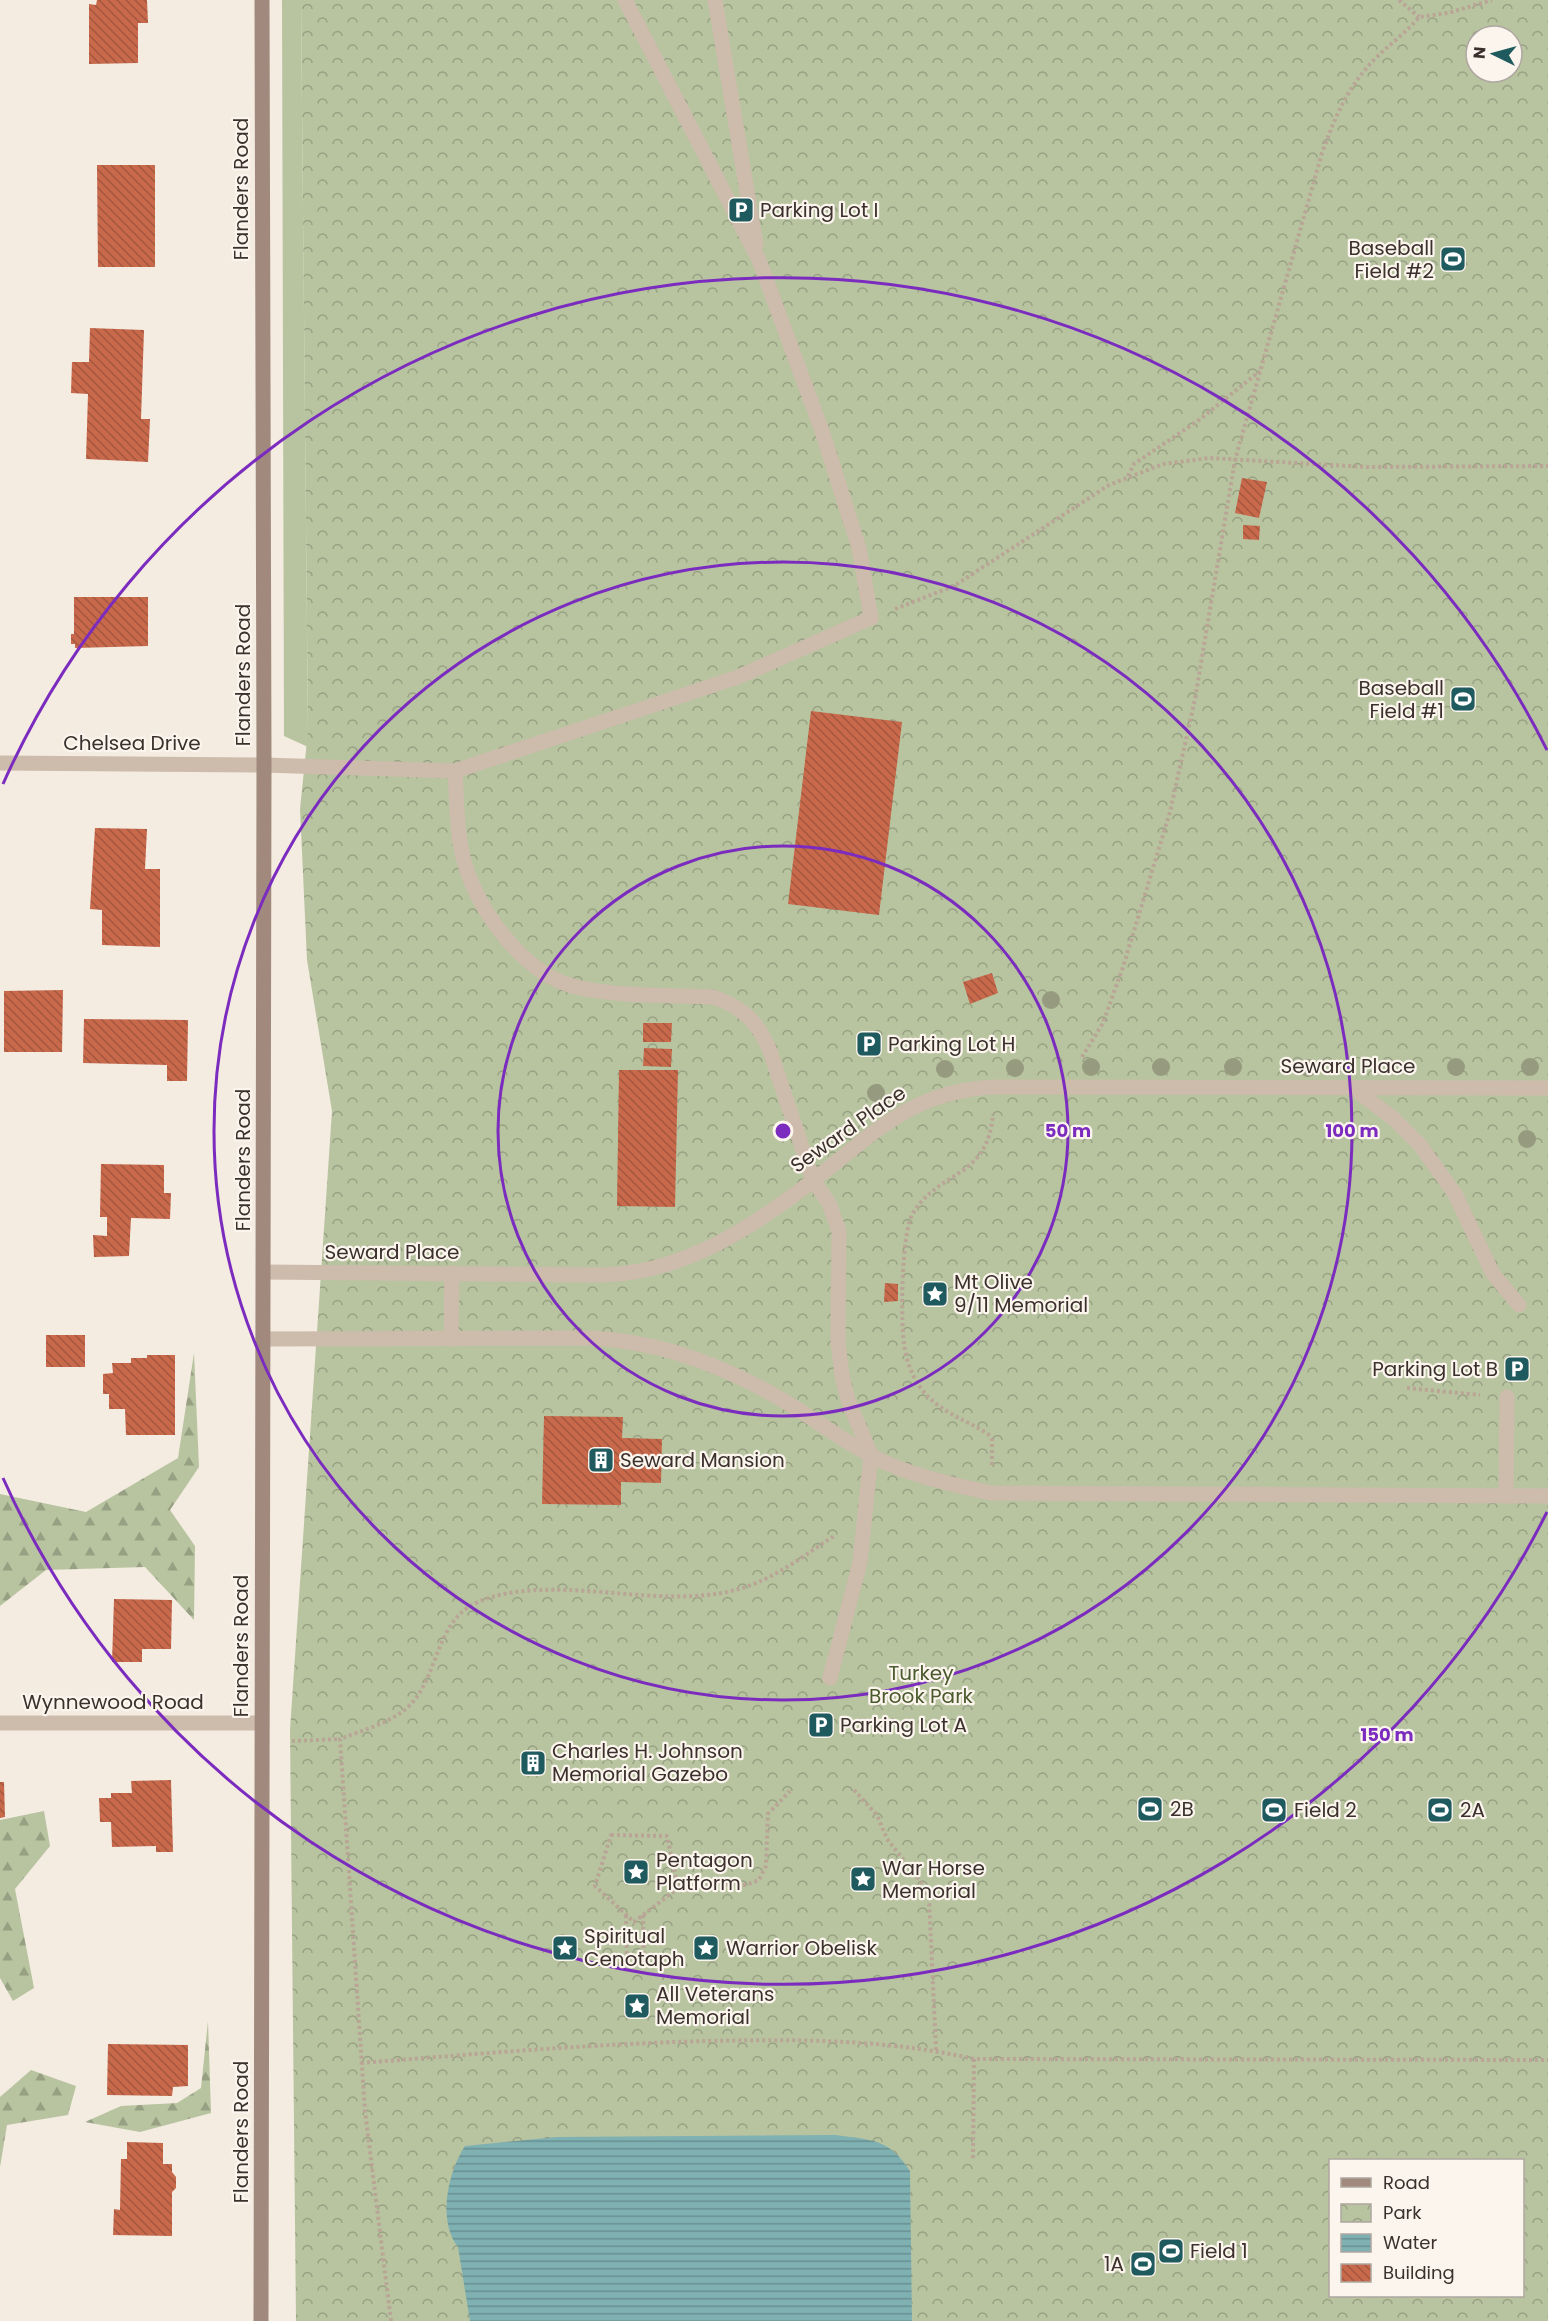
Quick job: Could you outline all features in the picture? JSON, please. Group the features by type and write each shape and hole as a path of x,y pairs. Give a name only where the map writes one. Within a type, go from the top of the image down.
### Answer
{"main road":[{"name":"Flanders Road","path":"261,2321 264,1272 262,0"}],"street":[{"path":"625,0 759,260 822,431 855,538 871,618 738,677 455,771 462,852 471,882 502,934 525,958 545,973 574,987 713,997 732,1004 748,1015 761,1031 770,1051 813,1180 829,1203 839,1231 838,1341 842,1376 848,1400 871,1455 855,1584 830,1678"},
{"path":"714,0 759,260"},
{"name":"Chelsea Drive","path":"0,763 264,765 455,771"},
{"name":"Seward Place","path":"264,1272 603,1275 658,1268 679,1262 716,1245 813,1180 893,1119 933,1097 954,1090 993,1087 1548,1088"},
{"path":"1352,1087 1394,1119 1420,1145 1455,1194 1493,1274 1519,1305"},
{"path":"451,1340 452,1273"},
{"path":"263,1339 591,1338 621,1339 651,1345 721,1369 765,1390 871,1455 910,1473 991,1493 1548,1496"},
{"path":"1506,1496 1507,1397"},
{"name":"Wynnewood Road","path":"0,1723 262,1723"}],"path":[{"path":"1399,0 1419,17"},
{"path":"1082,1057 1103,1023 1145,900 1175,789 1195,699 1235,460 1322,153 1340,104 1378,56 1407,32 1419,17 1448,13 1492,0"},
{"path":"1128,476 1134,464 1199,420 1260,370"},
{"path":"871,618 954,586 1128,476 1179,460 1235,460 1368,467 1548,466"},
{"path":"992,1469 992,1440 988,1434 937,1406 922,1389 910,1369 904,1347 903,1316 904,1265 908,1227 913,1213 928,1197 980,1156 991,1136 994,1109"},
{"path":"1407,1388 1507,1397"},
{"path":"292,1741 340,1739 384,1722 410,1705 420,1690 444,1636 462,1614 476,1603 512,1592 664,1595 710,1594 735,1590 773,1575 864,1520"},
{"path":"340,1739 361,2064 391,2321"},
{"path":"854,1790 877,1815 887,1839 921,1882 928,1898 936,2050"},
{"path":"677,1883 746,1885 759,1880 766,1866 768,1814 790,1791"},
{"path":"611,1835 667,1836 677,1883 678,1888 634,1922 595,1886 611,1835"},
{"path":"626,1914 627,1965"},
{"path":"643,1914 644,1965"},
{"path":"361,2064 614,2044 740,2040 829,2041 936,2050 974,2059 1548,2060"},
{"path":"973,2157 974,2059"}],"green space":[{"path":"282,0 301,0 308,731 319,752 284,736"},
{"name":"Turkey Brook Park","path":"301,0 1548,0 1548,2321 296,2321 290,1730 332,1111 307,960 300,809 308,731"},
{"path":"194,1353 199,1467 170,1510 195,1546 194,1620 145,1567 46,1570 0,1606 0,1494 86,1512 178,1458"},
{"path":"44,1811 50,1846 15,1889 34,1988 13,2001 0,1978 0,1820"},
{"path":"208,2021 211,2113 140,2132 85,2122 121,2106 177,2103 201,2088"},
{"path":"31,2070 76,2086 68,2115 7,2125 0,2167 0,2097"}],"water":[{"path":"835,2135 869,2140 887,2146 910,2171 912,2321 470,2321 458,2247 448,2223 447,2210 450,2182 465,2146 557,2137"}],"building":[{"path":"97,0 147,0 148,23 138,23 138,63 89,64 89,4 96,5"},
{"path":"97,165 155,165 155,267 98,267"},
{"path":"90,328 144,330 141,419 150,419 148,462 86,459 88,394 71,393 72,362 89,362"},
{"path":"1242,478 1267,482 1259,518 1235,513"},
{"path":"1243,525 1260,526 1259,540 1243,539"},
{"path":"74,597 148,597 148,646 75,648 75,644 71,644 71,634 74,634"},
{"path":"811,711 902,722 879,915 788,904"},
{"path":"95,828 147,829 145,869 160,869 160,947 102,945 102,910 90,909"},
{"path":"992,973 998,993 970,1004 963,982"},
{"path":"63,990 62,1052 4,1052 4,991"},
{"path":"84,1019 188,1020 187,1081 167,1081 167,1065 83,1063"},
{"path":"643,1023 672,1023 671,1042 643,1042"},
{"path":"644,1048 672,1049 671,1067 643,1066"},
{"path":"619,1070 678,1070 675,1207 617,1206"},
{"path":"101,1164 164,1165 164,1193 171,1193 170,1219 131,1218 129,1256 94,1257 93,1235 107,1236 107,1217 100,1217"},
{"path":"885,1283 898,1284 898,1301 884,1302"},
{"path":"46,1335 85,1335 85,1367 46,1367"},
{"path":"147,1355 175,1355 175,1435 126,1435 125,1409 109,1409 109,1394 103,1394 103,1374 113,1373 112,1363 131,1363 131,1358 147,1358"},
{"name":"Seward Mansion","path":"544,1416 623,1417 622,1438 662,1439 661,1483 621,1482 621,1505 542,1504"},
{"path":"114,1599 172,1600 171,1649 142,1649 142,1662 112,1662"},
{"name":"Charles H. Johnson Memorial Gazebo","path":"533,1754 539,1757 542,1763 539,1769 533,1772 527,1769 524,1763 527,1757"},
{"path":"171,1780 173,1852 156,1852 156,1846 112,1847 111,1822 100,1822 99,1798 111,1798 111,1793 132,1793 131,1781"},
{"path":"0,1782 4,1782 5,1817 0,1818"},
{"path":"108,2044 188,2045 188,2086 173,2087 172,2096 107,2095"},
{"path":"127,2142 163,2143 163,2164 172,2164 172,2172 176,2177 176,2188 172,2192 172,2236 113,2235 114,2209 120,2210 121,2159 127,2159"}],"place":[{"name":"Parking Lot I","path":"741,210"},
{"name":"Baseball Field #2","path":"1453,259"},
{"name":"Baseball Field #1","path":"1463,699"},
{"name":"Parking Lot H","path":"869,1044"},
{"name":"Mt Olive 9/11 Memorial","path":"935,1294"},
{"name":"Parking Lot B","path":"1517,1369"},
{"name":"Seward Mansion","path":"601,1460"},
{"name":"Parking Lot A","path":"821,1725"},
{"name":"Charles H. Johnson Memorial Gazebo","path":"533,1763"},
{"name":"2B","path":"1150,1809"},
{"name":"Field 2","path":"1274,1810"},
{"name":"2A","path":"1440,1810"},
{"name":"Pentagon Platform","path":"636,1872"},
{"name":"War Horse Memorial","path":"863,1879"},
{"name":"Spiritual Cenotaph","path":"565,1948"},
{"name":"Warrior Obelisk","path":"706,1948"},
{"name":"All Veterans Memorial","path":"637,2006"},
{"name":"Field 1","path":"1171,2251"},
{"name":"1A","path":"1143,2264"}]}
